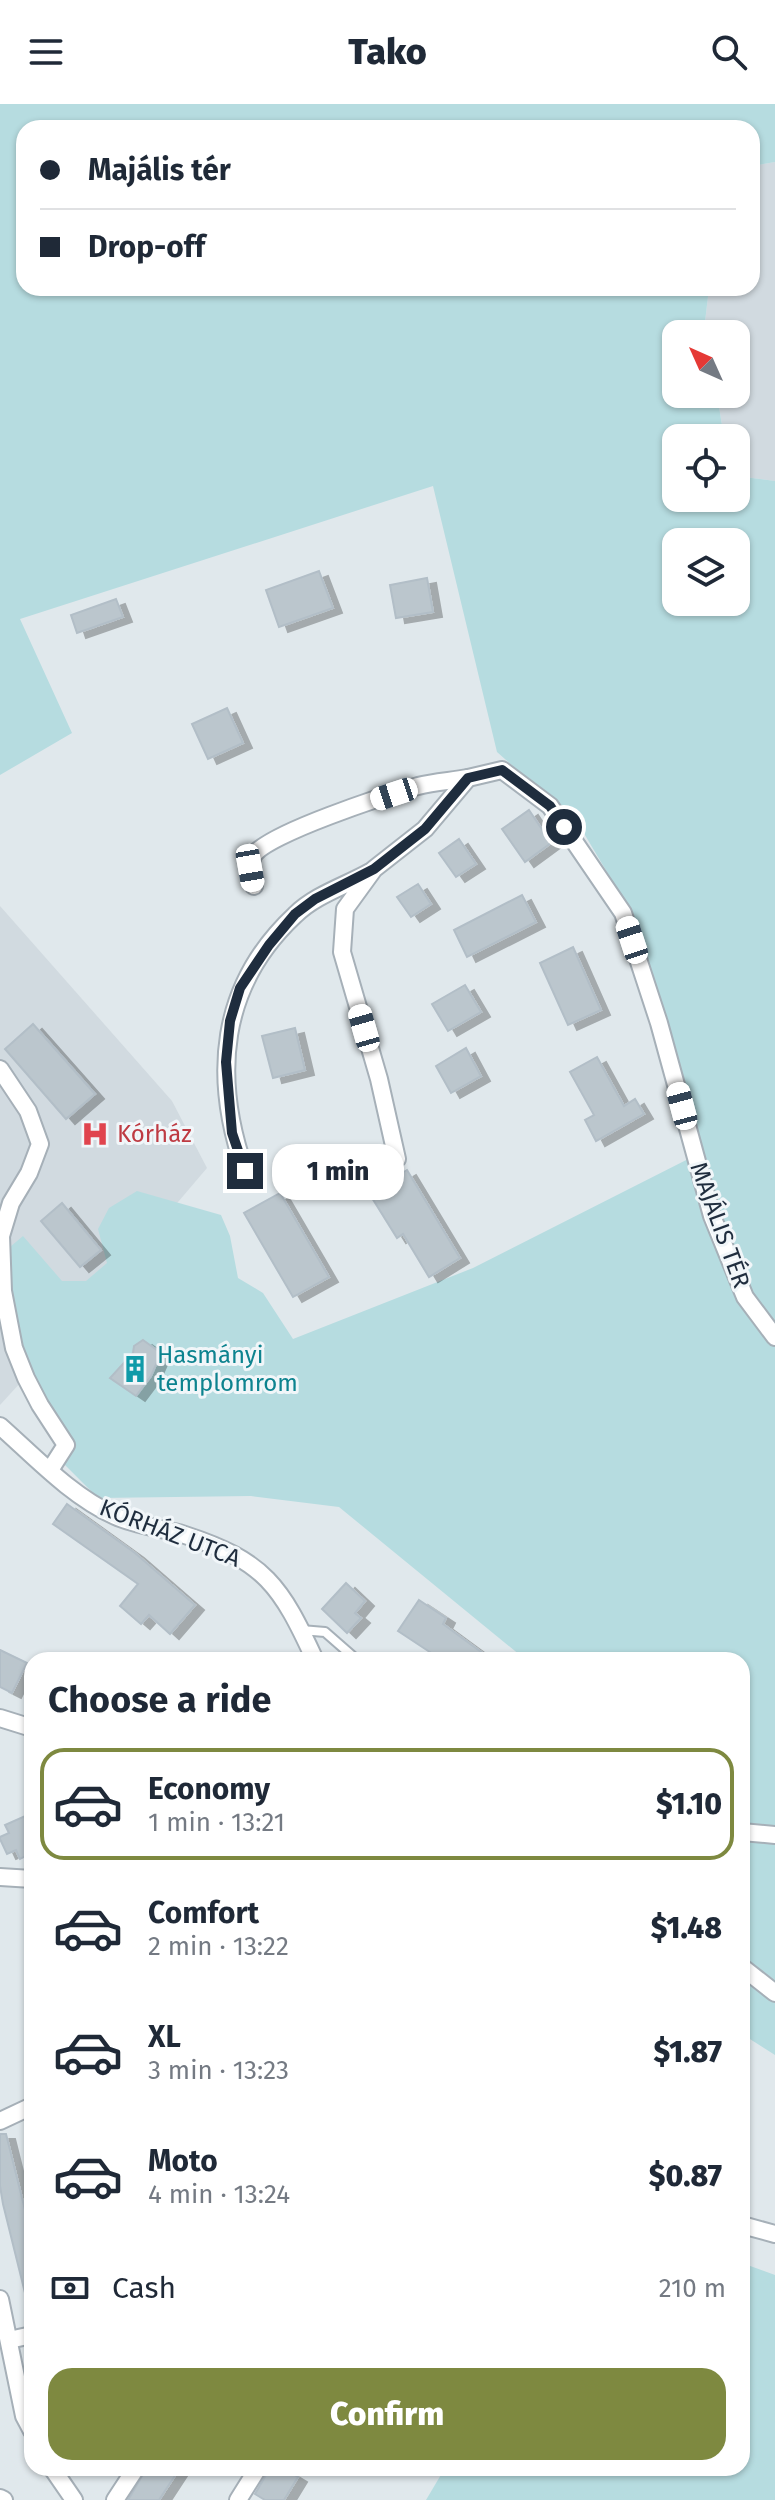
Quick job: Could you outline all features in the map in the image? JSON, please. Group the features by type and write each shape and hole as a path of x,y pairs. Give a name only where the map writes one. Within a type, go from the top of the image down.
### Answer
{"street":[{"name":"MAJÁLIS TÉR","path":"468,778 502,770 550,806 623,913 659,1023 712,1216 745,1297 775,1337"},
{"path":"245,1171 232,1133 226,1062 230,1021 240,988 295,914 315,899 374,869 425,829 468,778"},
{"path":"254,886 250,868 254,855 266,843 331,814 421,786 468,778"},
{"path":"374,869 345,909 342,952 379,1079 397,1159"},
{"path":"0,1069 28,1111 40,1144 29,1173 11,1203 1,1236 3,1291 14,1348 40,1405 66,1445 50,1470"},
{"name":"KÓRHÁZ UTCA","path":"0,1426 93,1505 117,1518 184,1535 245,1561 276,1588 292,1609 311,1652"},
{"path":"0,1718 24,1726"},
{"path":"750,1833 775,1835"},
{"path":"0,1877 24,1878"},
{"path":"750,1973 775,1993"},
{"path":"0,2121 24,2110"},
{"path":"750,2227 775,2234"},
{"path":"0,2299 6,2347 24,2416"},
{"path":"58,2476 74,2500"},
{"path":"115,2500 131,2476"},
{"path":"238,2500 253,2476"}],"lane":[{"path":"301,1630 325,1632 348,1652"}],"shaded area":[{"path":"0,104 775,104 775,162 760,165 760,120 16,120 16,296 708,296 705,320 662,320 662,408 719,408 722,424 662,424 662,512 750,512 750,478 775,481 775,2055 750,2039 750,1652 516,1652 339,1507 251,1496 98,1498 61,1461 64,1456 18,1354 7,1273 10,1247 23,1236 62,1281 86,1281 107,1263 98,1229 109,1208 137,1191 221,1215 230,1236 238,1278 263,1293 293,1339 473,1268 702,1152 663,1009 620,894 579,825 497,752 433,486 20,619 72,733 0,775"},
{"path":"775,162 775,481 750,478 750,424 722,424 719,408 750,408 750,320 705,320 708,296 760,296 760,165"},
{"name":"Kórház","path":"0,906 172,1101 207,1168 0,1405"},
{"path":"750,2266 775,2275 775,2500 426,2500 440,2476 750,2476"}],"building":[{"path":"319,571 333,608 279,627 266,590"},
{"path":"427,578 433,612 396,618 390,585"},
{"path":"116,599 123,617 77,633 71,615"},
{"path":"227,708 243,743 208,759 192,724"},
{"path":"529,810 551,843 525,862 502,829"},
{"path":"459,839 476,864 456,877 439,853"},
{"path":"418,884 431,904 411,917 397,897"},
{"path":"522,895 536,922 467,957 454,930"},
{"path":"573,947 601,1010 568,1025 540,963"},
{"path":"465,985 481,1012 448,1031 432,1004"},
{"path":"33,1024 95,1094 66,1119 5,1049"},
{"path":"295,1028 305,1070 273,1078 262,1036"},
{"path":"466,1048 481,1076 451,1093 436,1066"},
{"path":"597,1057 624,1106 635,1099 644,1114 596,1141 585,1120 594,1115 570,1072"},
{"path":"407,1170 460,1258 429,1277 403,1234 397,1238 369,1193"},
{"path":"280,1193 329,1277 293,1297 244,1213"},
{"path":"62,1203 101,1250 80,1267 41,1221"},
{"name":"Hasmányi templomrom","path":"143,1340 161,1353 151,1376 136,1396 110,1378 133,1353 134,1346"},
{"path":"67,1504 135,1553 195,1605 170,1634 149,1615 141,1624 120,1606 138,1584 53,1524"},
{"path":"346,1583 365,1601 355,1613 361,1618 347,1633 322,1609"},
{"path":"419,1600 446,1618 443,1624 481,1652 430,1652 398,1631"},
{"path":"0,1650 24,1662 24,1669 12,1693 0,1687"},
{"path":"24,1817 24,1857 20,1859 16,1850 7,1854 0,1839 9,1833 5,1825"},
{"path":"0,2134 6,2134 24,2206 24,2289 3,2204"},
{"path":"142,2476 175,2476 159,2500 128,2500"},
{"path":"265,2476 298,2477 284,2500 265,2500 255,2494"}],"place":[{"name":"Kórház","path":"95,1134"},
{"name":"Hasmányi templomrom","path":"135,1369"}],"route":[{"path":"245,1171 232,1133 226,1062 230,1021 240,988 295,914 315,899 374,869 425,829 468,778 502,770 550,806 564,827"}]}
